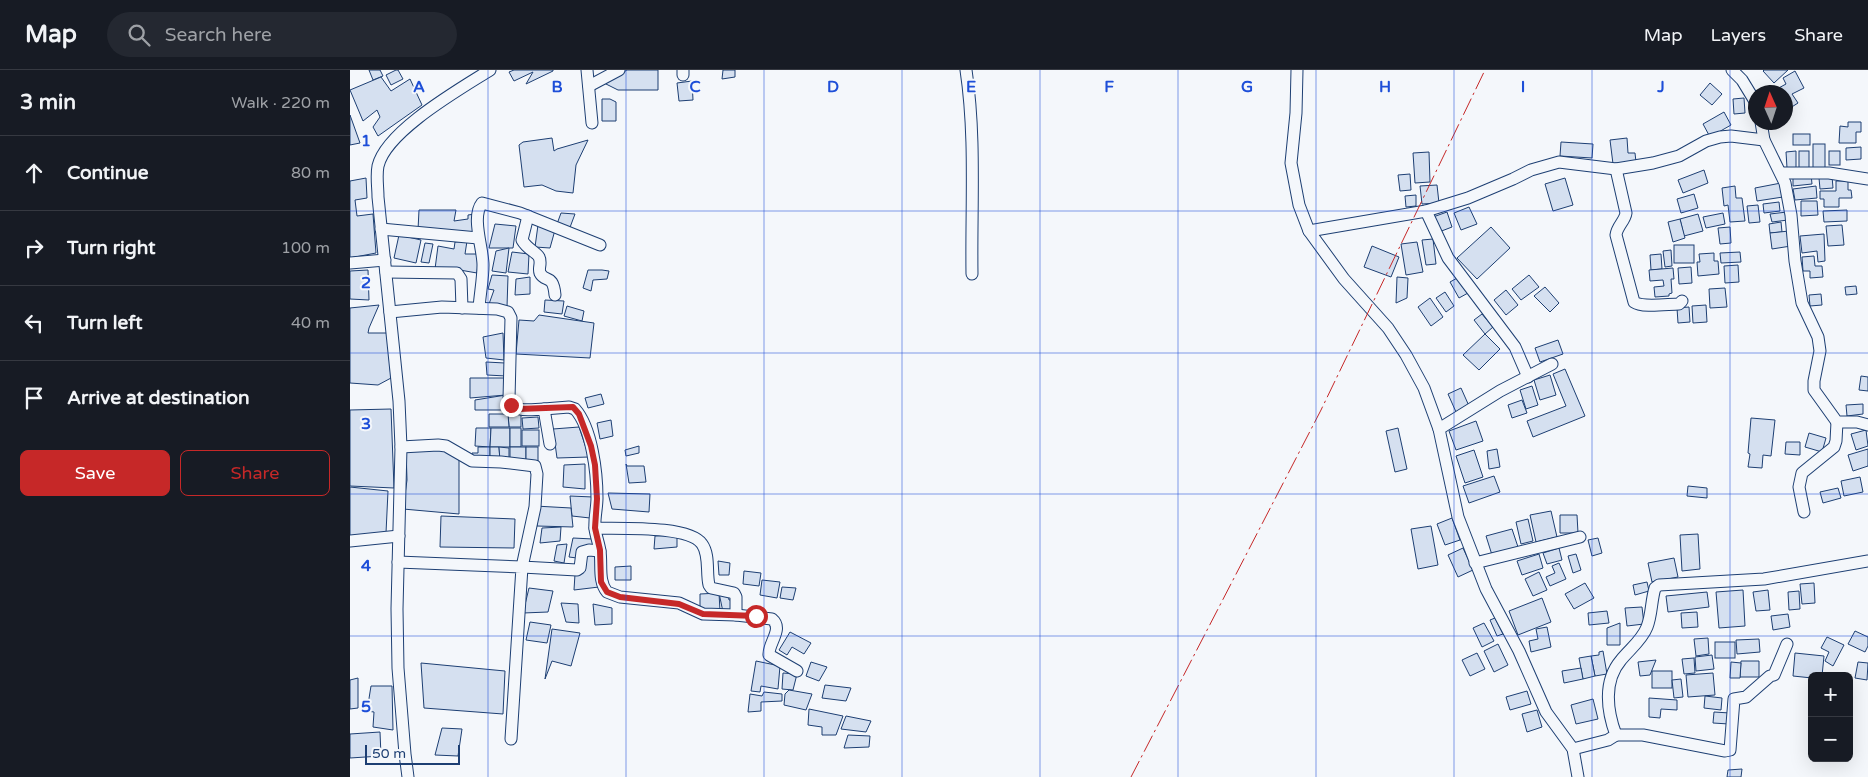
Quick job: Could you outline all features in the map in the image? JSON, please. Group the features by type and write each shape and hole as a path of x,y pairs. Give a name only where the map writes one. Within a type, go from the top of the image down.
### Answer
{"street":[{"path":"408,777 404,754 398,668 401,447 381,228 377,177 378,166 382,155 390,144 415,121 490,70"},
{"path":"587,70 592,123"},
{"path":"589,86 619,70"},
{"path":"966,70 972,148 972,274"},
{"path":"1297,70 1292,163 1299,205 1309,230 1344,279 1388,328 1406,355 1424,388 1439,429 1458,517 1486,589 1519,651 1546,712 1573,749 1578,777"},
{"path":"1732,70 1742,80 1748,90"},
{"path":"1762,130 1764,140 1782,173 1791,215 1802,303 1818,337 1820,351 1814,390 1837,422 1834,447 1802,473 1799,487 1804,512"},
{"path":"1309,230 1426,211 1468,198 1513,180 1531,170 1559,162 1616,169 1653,163 1679,156 1706,141 1720,137 1731,136 1764,140"},
{"path":"1616,169 1626,213 1626,217 1616,230 1616,235 1634,302 1640,305 1679,304 1682,300"},
{"path":"1782,173 1829,173 1868,179"},
{"path":"479,308 483,266 482,248 478,238 479,208 482,203 528,216 600,245"},
{"path":"1426,211 1448,258 1515,346 1528,377"},
{"path":"528,216 522,240 528,249 538,255 540,260 539,271 542,276 554,284 555,295"},
{"path":"381,228 478,238"},
{"path":"350,263 384,260"},
{"path":"386,272 457,273 461,279 462,308"},
{"path":"390,312 442,307 507,311 510,314 509,399 511,405 518,409 573,407 579,414 591,446 595,465 597,499 595,528 600,550 601,582 603,588 610,595 679,604 703,614 736,614 772,619 776,622 777,628 769,655 797,670"},
{"path":"1439,429 1494,395 1552,364"},
{"path":"544,409 550,444"},
{"path":"1837,422 1857,422 1868,425"},
{"path":"401,447 446,446 472,461 535,466 537,474 535,507 522,567 511,739"},
{"path":"595,528 676,531 696,537 705,549 709,585 711,588 734,593 736,597 736,614"},
{"path":"350,541 399,536"},
{"path":"1476,563 1580,537"},
{"path":"398,562 577,570 580,568 582,552 600,550"},
{"path":"1616,734 1610,719 1608,688 1612,674 1619,662 1640,640 1644,633 1656,588 1660,585 1764,579 1868,561"},
{"path":"1573,749 1608,740 1616,734 1642,735 1725,751 1730,750 1734,699 1746,697 1770,676 1774,675 1787,644"}],"building":[{"path":"369,70 380,70 383,76 373,80"},
{"path":"398,70 403,79 391,85 386,75"},
{"path":"514,70 553,71 526,84 533,72 514,81 509,72"},
{"path":"627,70 658,70 658,90 618,90 604,83"},
{"path":"723,70 735,70 735,77 722,79"},
{"path":"1764,70 1788,70 1774,83"},
{"path":"1795,71 1804,88 1793,94 1793,85 1784,85 1786,84 1783,78"},
{"path":"381,77 391,91 410,79 422,105 378,136 373,127 380,117 377,110 363,121 350,90"},
{"path":"692,81 693,100 679,101 677,83"},
{"path":"1710,83 1722,94 1712,105 1700,95"},
{"path":"1793,96 1798,103 1793,106"},
{"path":"1744,98 1745,113 1734,114 1733,99"},
{"path":"602,99 610,99 616,102 616,121 602,121"},
{"path":"1724,112 1731,125 1710,137 1703,124"},
{"path":"350,115 360,143 350,145"},
{"path":"1848,122 1861,122 1861,132 1856,132 1856,143 1839,143 1840,126 1848,127"},
{"path":"1793,134 1810,134 1810,145 1793,145"},
{"path":"552,138 554,151 588,140 576,165 573,193 556,191 542,185 524,187 519,145 523,142"},
{"path":"1627,138 1628,153 1635,153 1636,162 1613,164 1610,140"},
{"path":"1561,142 1593,144 1592,158 1560,156"},
{"path":"1813,144 1825,144 1825,169 1813,169"},
{"path":"1861,147 1861,159 1846,160 1846,148"},
{"path":"1796,151 1796,168 1787,168 1786,152"},
{"path":"1799,151 1809,151 1809,169 1799,169"},
{"path":"1829,151 1840,151 1840,165 1829,165"},
{"path":"1429,152 1430,182 1415,183 1413,153"},
{"path":"1704,170 1708,183 1683,193 1678,180"},
{"path":"1410,174 1411,190 1400,191 1398,175"},
{"path":"1811,174 1812,184 1793,186 1793,176"},
{"path":"1832,176 1833,188 1820,189 1819,178"},
{"path":"366,178 367,198 355,200 357,216 373,214 376,253 350,258 350,181"},
{"path":"1565,178 1573,205 1553,211 1545,184"},
{"path":"1836,181 1848,181 1848,190 1851,190 1852,198 1839,198 1839,207 1824,207 1824,199 1820,199 1820,191 1836,191"},
{"path":"1781,183 1783,197 1757,201 1755,188"},
{"path":"1437,185 1439,203 1422,204 1420,186"},
{"path":"1735,186 1736,198 1742,198 1745,221 1730,222 1728,205 1724,206 1722,188"},
{"path":"1816,186 1817,198 1795,200 1793,189"},
{"path":"1694,194 1698,208 1681,213 1677,199"},
{"path":"1416,195 1416,206 1406,207 1405,196"},
{"path":"1801,201 1817,201 1818,215 1801,216"},
{"path":"1779,202 1780,211 1764,213 1763,204"},
{"path":"1758,205 1760,222 1749,223 1747,206"},
{"path":"1469,207 1477,224 1461,230 1454,213"},
{"path":"419,210 456,210 454,221 468,219 468,215 475,214 474,234 418,230"},
{"path":"1847,210 1847,221 1824,222 1823,211"},
{"path":"1447,212 1452,227 1439,232 1433,217"},
{"path":"1787,212 1788,220 1772,222 1770,214"},
{"path":"561,213 575,214 569,230 557,224"},
{"path":"1723,213 1725,224 1706,228 1703,217"},
{"path":"1698,214 1703,231 1684,236 1680,219"},
{"path":"1680,219 1685,238 1673,242 1668,222"},
{"path":"1781,222 1782,232 1770,233 1769,224"},
{"path":"495,224 516,226 513,248 489,248"},
{"path":"538,225 555,230 550,248 535,247"},
{"path":"1842,225 1844,245 1828,246 1826,226"},
{"path":"1491,227 1510,248 1477,279 1457,258"},
{"path":"1730,227 1731,243 1720,244 1718,228"},
{"path":"1789,231 1791,246 1772,249 1770,233"},
{"path":"1824,234 1825,261 1818,262 1817,251 1802,253 1800,236"},
{"path":"399,235 421,240 416,263 394,258"},
{"path":"1433,239 1436,264 1426,265 1422,240"},
{"path":"467,241 465,254 479,254 477,273 454,269 435,269 438,246 454,249 455,242"},
{"path":"1417,242 1423,272 1406,275 1401,244"},
{"path":"425,243 433,244 429,263 421,262"},
{"path":"1674,245 1694,245 1694,263 1674,263"},
{"path":"1372,246 1399,257 1391,277 1364,267"},
{"path":"509,248 506,273 492,271 496,251"},
{"path":"1671,250 1672,266 1665,267 1663,251"},
{"path":"512,252 529,254 528,274 508,272"},
{"path":"1740,252 1741,262 1721,263 1720,253"},
{"path":"1714,253 1714,261 1718,261 1719,274 1698,276 1697,262 1700,262 1699,254"},
{"path":"1661,254 1662,269 1651,270 1650,255"},
{"path":"1814,256 1815,266 1822,266 1823,277 1810,278 1810,271 1803,271 1802,257"},
{"path":"1738,265 1739,282 1725,283 1724,266"},
{"path":"1691,267 1692,283 1679,284 1678,268"},
{"path":"1673,268 1674,279 1671,279 1672,293 1669,296 1655,297 1654,287 1664,286 1663,280 1650,281 1649,270"},
{"path":"368,270 369,300 350,299 350,271"},
{"path":"588,270 609,271 607,279 593,280 591,291 583,288"},
{"path":"492,275 508,276 507,307 489,304 494,290 488,289"},
{"path":"1529,275 1539,287 1521,300 1512,289"},
{"path":"530,277 530,294 515,295 516,279"},
{"path":"1397,277 1408,278 1407,298 1396,303"},
{"path":"1459,277 1468,293 1459,298 1450,282"},
{"path":"1856,286 1857,294 1846,295 1845,287"},
{"path":"1545,287 1559,303 1550,312 1534,296"},
{"path":"1725,288 1727,307 1710,308 1709,289"},
{"path":"1506,290 1518,305 1506,315 1494,300"},
{"path":"1445,292 1454,306 1446,312 1436,298"},
{"path":"1821,294 1822,305 1810,306 1809,295"},
{"path":"1430,298 1443,317 1431,326 1418,307"},
{"path":"545,300 564,301 562,314 544,312"},
{"path":"379,305 368,333 387,333 391,378 378,385 350,383 350,308"},
{"path":"1706,305 1707,322 1693,323 1692,306"},
{"path":"567,306 584,311 582,321 564,316"},
{"path":"1689,307 1690,322 1678,323 1677,308"},
{"path":"1482,314 1493,327 1485,334 1474,320"},
{"path":"539,315 594,323 590,358 516,354 519,320 534,321"},
{"path":"503,333 504,360 486,358 483,337"},
{"path":"1485,334 1500,349 1479,370 1463,355"},
{"path":"1558,340 1563,354 1540,362 1535,348"},
{"path":"486,362 505,363 506,376 487,375"},
{"path":"1565,369 1585,416 1533,437 1527,421 1566,406 1553,374"},
{"path":"1550,375 1556,395 1540,400 1534,380"},
{"path":"1861,376 1868,377 1868,391 1859,390"},
{"path":"470,378 505,378 506,395 470,398"},
{"path":"1532,386 1538,405 1526,409 1520,390"},
{"path":"1461,388 1469,406 1456,412 1448,394"},
{"path":"601,394 604,404 588,408 585,398"},
{"path":"506,395 509,410 475,410 475,400"},
{"path":"1522,400 1527,413 1512,418 1508,405"},
{"path":"1863,404 1863,414 1847,416 1846,405"},
{"path":"391,409 394,488 350,486 350,410"},
{"path":"521,413 521,427 509,427 508,414"},
{"path":"489,414 508,414 509,427 489,427"},
{"path":"538,417 539,428 523,429 522,418"},
{"path":"1751,418 1775,420 1771,456 1763,455 1762,468 1748,467"},
{"path":"611,420 613,436 600,439 597,423"},
{"path":"1476,421 1483,441 1456,450 1449,431"},
{"path":"579,427 589,457 557,458 553,429"},
{"path":"476,428 491,428 490,447 475,446"},
{"path":"491,428 510,428 510,447 490,447"},
{"path":"510,428 521,428 521,447 510,447"},
{"path":"1398,428 1407,469 1395,472 1386,431"},
{"path":"522,430 539,430 539,446 522,446"},
{"path":"1866,430 1868,446 1856,450 1851,434"},
{"path":"1809,433 1826,438 1822,452 1805,447"},
{"path":"1786,442 1800,442 1800,455 1785,454"},
{"path":"639,446 639,453 626,456 625,450"},
{"path":"478,447 490,447 490,461 472,461 472,453 478,453"},
{"path":"490,447 499,447 500,461 490,461"},
{"path":"499,447 509,448 509,461 500,461"},
{"path":"510,447 526,447 526,462 510,462"},
{"path":"526,447 538,447 538,462 526,462"},
{"path":"406,449 454,451 459,457 459,514 403,509 407,480"},
{"path":"1497,449 1500,467 1489,469 1487,451"},
{"path":"1868,449 1868,466 1853,471 1848,455"},
{"path":"1474,450 1483,477 1465,483 1456,456"},
{"path":"585,464 585,489 563,487 564,465"},
{"path":"626,464 627,466 644,466 646,482 629,483"},
{"path":"1494,476 1500,492 1469,503 1463,486"},
{"path":"1860,477 1863,492 1844,496 1841,481"},
{"path":"1688,486 1707,488 1707,498 1687,496"},
{"path":"350,487 388,491 386,533 350,537"},
{"path":"1838,488 1841,498 1823,503 1820,492"},
{"path":"608,493 650,494 649,512 612,509"},
{"path":"570,496 593,497 590,518 572,516"},
{"path":"535,506 571,508 573,527 537,526"},
{"path":"1551,511 1557,537 1536,542 1530,515"},
{"path":"1560,515 1577,515 1578,533 1560,533"},
{"path":"441,516 515,519 514,548 440,547"},
{"path":"1452,518 1460,540 1445,545 1437,524"},
{"path":"1528,519 1533,541 1521,544 1516,522"},
{"path":"1431,526 1438,565 1418,569 1411,529"},
{"path":"561,527 560,541 540,543 542,528"},
{"path":"1512,529 1518,547 1492,555 1486,536"},
{"path":"1698,534 1700,569 1682,571 1680,535"},
{"path":"677,535 677,547 654,549 655,536"},
{"path":"573,538 593,539 596,547 577,558 569,557"},
{"path":"1598,538 1602,553 1592,556 1588,540"},
{"path":"567,544 564,563 554,561 557,545"},
{"path":"1463,548 1473,570 1458,577 1448,555"},
{"path":"1559,548 1562,560 1547,564 1543,553"},
{"path":"597,553 599,587 574,590 575,574 585,571 587,555"},
{"path":"1539,554 1543,568 1522,575 1517,561"},
{"path":"1576,554 1581,570 1573,573 1568,556"},
{"path":"1674,558 1678,577 1652,582 1648,563"},
{"path":"718,561 730,563 729,575 719,575"},
{"path":"1559,563 1566,579 1550,586 1546,577 1555,573 1552,566"},
{"path":"631,566 631,580 615,580 615,567"},
{"path":"744,571 761,573 759,586 743,584"},
{"path":"1539,572 1547,590 1533,596 1525,579"},
{"path":"762,580 780,582 777,598 760,595"},
{"path":"1647,582 1649,591 1635,595 1633,585"},
{"path":"1585,583 1594,598 1574,609 1565,594"},
{"path":"1814,583 1815,603 1802,604 1800,584"},
{"path":"782,587 796,588 793,600 780,598"},
{"path":"529,588 553,591 548,612 523,613"},
{"path":"1743,590 1745,626 1719,628 1716,592"},
{"path":"1768,590 1770,610 1756,611 1753,592"},
{"path":"1799,591 1800,609 1789,610 1788,592"},
{"path":"1707,592 1709,607 1668,612 1666,596"},
{"path":"719,593 720,611 704,612 700,606 700,594"},
{"path":"719,593 728,594 729,600 733,600 734,611 723,612"},
{"path":"1542,598 1551,622 1518,635 1509,611"},
{"path":"561,603 578,604 579,623 566,622"},
{"path":"593,604 612,608 612,624 595,625"},
{"path":"1642,607 1644,624 1627,626 1625,608"},
{"path":"1607,611 1609,623 1589,625 1588,613"},
{"path":"1697,612 1698,627 1682,628 1681,613"},
{"path":"1788,614 1790,627 1773,630 1771,616"},
{"path":"1495,618 1503,634 1497,636 1490,620"},
{"path":"530,622 551,625 547,643 526,640"},
{"path":"1484,623 1494,641 1482,647 1473,628"},
{"path":"1620,623 1620,645 1607,645 1607,628"},
{"path":"1547,627 1551,647 1531,652 1529,641 1538,639 1536,629"},
{"path":"552,629 580,633 571,666 552,661 545,679"},
{"path":"1855,631 1868,637 1868,646 1865,652 1848,644"},
{"path":"790,632 811,643 804,654 792,647 787,655 779,650"},
{"path":"1827,637 1844,645 1833,666 1825,661 1829,652 1821,648"},
{"path":"1708,638 1709,654 1696,656 1694,639"},
{"path":"1759,639 1760,652 1737,654 1736,640"},
{"path":"1715,642 1735,642 1735,658 1715,658"},
{"path":"1498,644 1508,665 1494,672 1484,651"},
{"path":"1603,651 1607,674 1595,676 1591,656 1599,655 1599,652"},
{"path":"1477,653 1485,669 1470,676 1462,660"},
{"path":"1795,653 1824,656 1822,672 1808,672 1808,678 1793,676"},
{"path":"1712,655 1714,669 1696,671 1695,657"},
{"path":"1591,656 1595,676 1583,679 1579,658"},
{"path":"1694,658 1695,673 1684,674 1682,659"},
{"path":"1656,660 1650,675 1640,676 1638,662"},
{"path":"756,661 780,666 778,689 761,686 760,692 751,691"},
{"path":"1741,661 1759,661 1759,677 1740,677"},
{"path":"811,662 827,667 819,681 806,676"},
{"path":"1731,662 1741,663 1740,678 1730,678"},
{"path":"1858,662 1868,663 1867,680 1855,678"},
{"path":"421,663 505,671 503,714 424,708"},
{"path":"1581,668 1583,679 1564,683 1562,671"},
{"path":"1652,671 1672,671 1672,688 1652,688"},
{"path":"783,673 797,674 793,690 782,689"},
{"path":"1713,673 1715,695 1688,697 1686,675"},
{"path":"358,678 358,708 350,709 350,680"},
{"path":"1681,679 1683,697 1674,698 1672,680"},
{"path":"825,685 851,688 846,701 822,698"},
{"path":"371,686 392,686 393,730 373,727 374,712 367,711"},
{"path":"789,690 812,694 806,710 784,705 785,694"},
{"path":"1527,691 1531,704 1510,710 1506,697"},
{"path":"764,692 782,694 782,701 761,702 761,711 748,712 750,694 762,696"},
{"path":"1705,696 1722,698 1721,710 1704,708"},
{"path":"1649,698 1677,700 1677,710 1661,709 1660,718 1649,717"},
{"path":"1593,699 1598,719 1576,724 1571,705"},
{"path":"809,709 843,716 836,735 822,735 822,727 808,725"},
{"path":"1537,710 1542,727 1527,732 1522,714"},
{"path":"1714,712 1730,713 1729,724 1713,723"},
{"path":"846,716 871,721 866,732 841,729"},
{"path":"442,728 462,729 458,756 435,755"},
{"path":"380,732 381,756 350,758 350,734"},
{"path":"848,735 870,736 869,747 844,748"},
{"path":"1742,769 1741,777 1727,777 1728,770"}],"power":[{"path":"1131,777 1321,410 1485,70"}],"route":[{"path":"511,405 518,409 573,407 577,410 591,446 595,465 597,499 595,528 600,550 601,582 603,588 610,595 679,604 707,615 736,614 756,616"}]}
